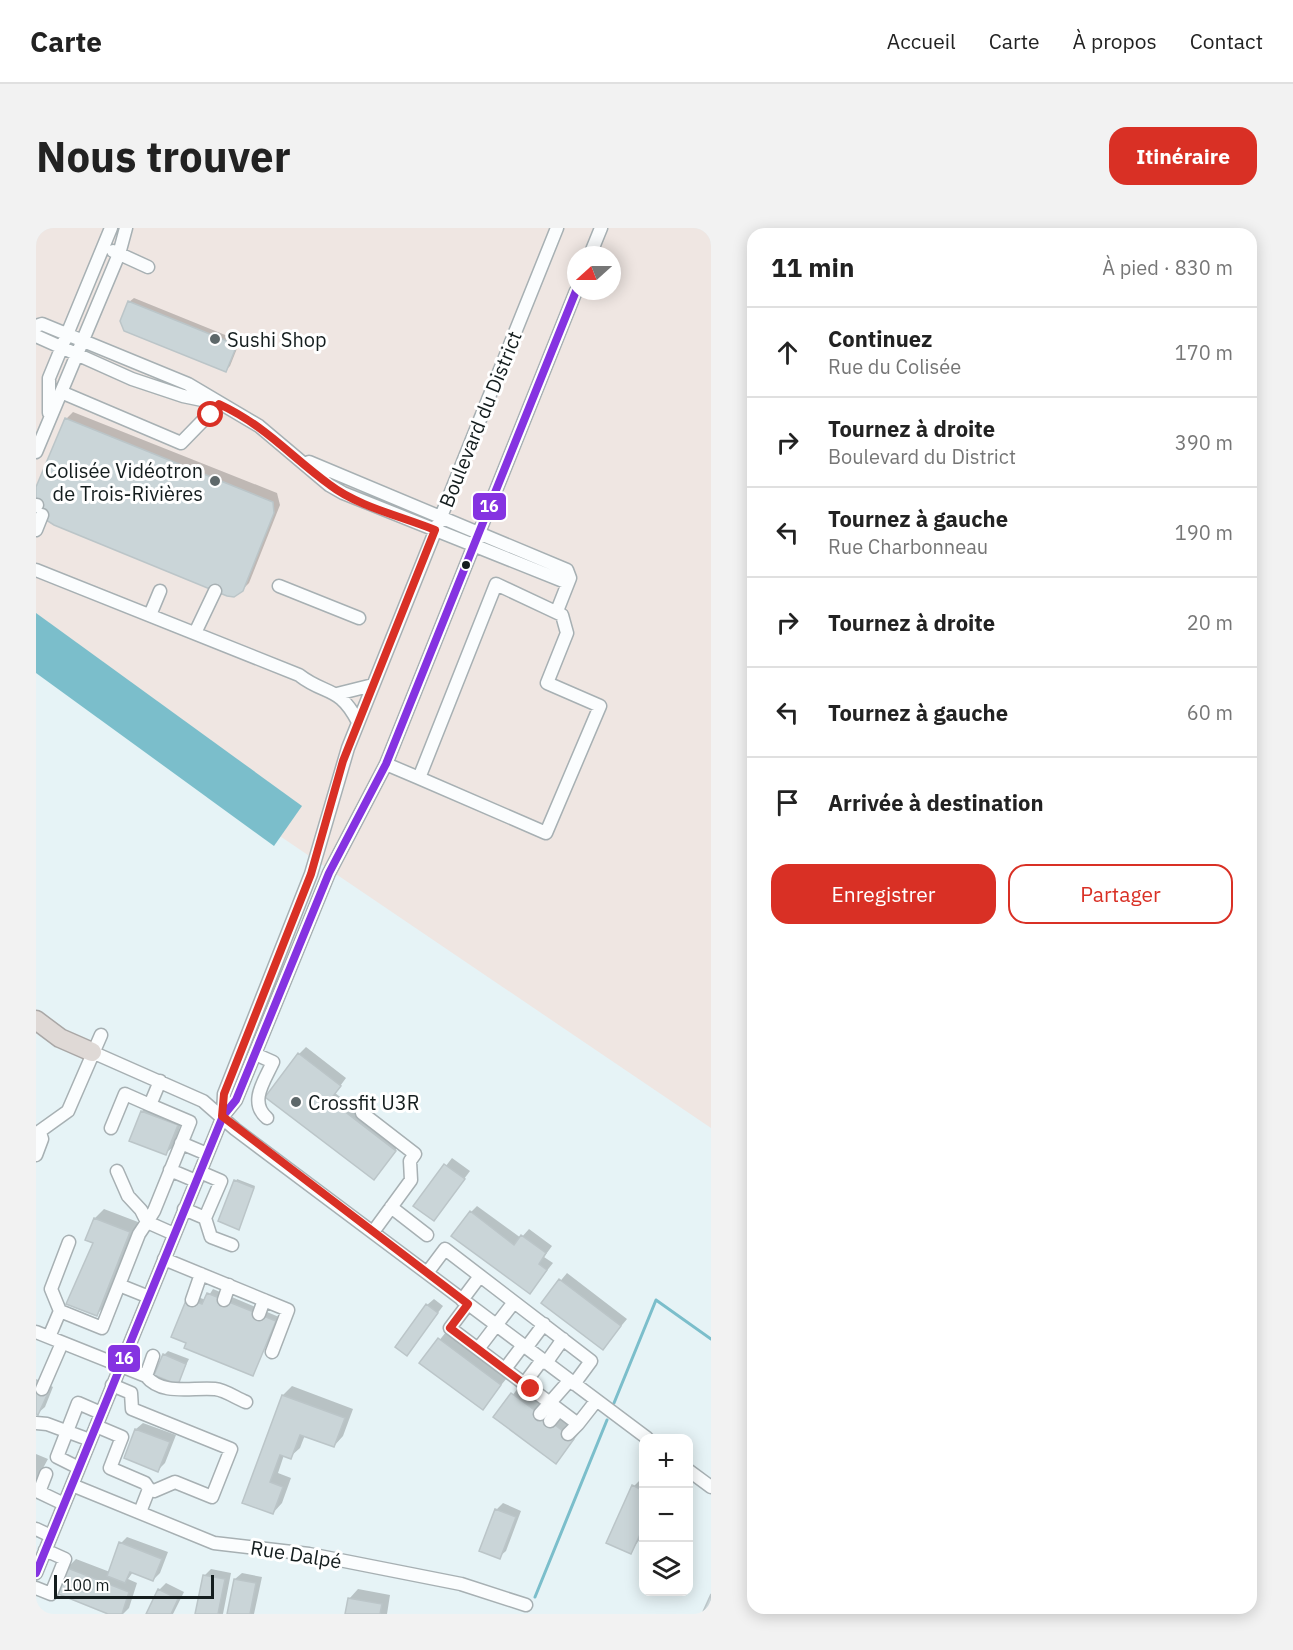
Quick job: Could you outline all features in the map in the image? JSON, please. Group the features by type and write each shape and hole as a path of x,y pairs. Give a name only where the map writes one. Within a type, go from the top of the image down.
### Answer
{"highway":[{"path":"36,1020 65,1041 92,1052"}],"street":[{"path":"36,452 43,426 49,378 111,228"},
{"path":"43,426 84,340 119,254 126,228"},
{"name":"Boulevard du District","path":"222,1116 224,1094 311,874 340,770 358,722 556,228"},
{"path":"594,246 601,228"},
{"path":"104,247 147,267"},
{"name":"Boulevard du District","path":"222,1116 234,1104 329,873 386,764 572,300"},
{"path":"36,326 42,324 69,334 188,384 260,426 336,489 453,537 477,539 556,571 570,573 557,611"},
{"path":"36,336 155,387 219,404"},
{"path":"61,392 181,443 219,404"},
{"path":"297,457 441,516 460,525 477,539"},
{"path":"36,530 38,509"},
{"path":"36,570 299,675 310,683 338,694 350,706 358,722"},
{"path":"386,764 546,833 600,706 547,683 567,633 565,618 557,611 496,584 419,778"},
{"path":"279,586 359,618"},
{"path":"150,615 160,591"},
{"path":"195,633 215,591"},
{"path":"338,694 373,685"},
{"path":"36,1155 42,1139 38,1133 68,1111 101,1035"},
{"path":"92,1052 207,1103 373,1232 641,1434"},
{"path":"255,1054 273,1062 258,1097 260,1111 267,1118"},
{"path":"150,1105 160,1081"},
{"path":"60,1311 102,1328 189,1122 125,1094 111,1128"},
{"path":"362,1113 414,1154 410,1161 411,1180 373,1232"},
{"path":"36,1573 222,1116"},
{"path":"181,1143 207,1154"},
{"path":"170,1170 221,1180 222,1194 213,1214 211,1237 232,1245"},
{"path":"117,1171 128,1196 141,1210 147,1222 174,1234"},
{"path":"391,1207 427,1235"},
{"path":"184,1209 213,1214"},
{"path":"49,1337 60,1311 51,1289 69,1242"},
{"path":"427,1273 445,1249 591,1361 545,1418"},
{"path":"164,1259 288,1310 272,1352"},
{"path":"192,1300 201,1274"},
{"path":"480,1276 450,1328 578,1424"},
{"path":"119,1285 149,1297"},
{"path":"224,1300 229,1285"},
{"path":"259,1314 264,1300"},
{"path":"478,1349 514,1302"},
{"path":"505,1369 544,1324"},
{"path":"36,1332 121,1365 146,1376 149,1380 175,1390 217,1389 246,1402"},
{"path":"524,1384 563,1340"},
{"path":"42,1389 62,1343"},
{"path":"146,1376 153,1356"},
{"path":"36,1372 43,1370 50,1372"},
{"path":"96,1426 122,1437 110,1468 145,1483 149,1489 154,1491 175,1482 212,1497 231,1449 132,1409 131,1393 112,1385"},
{"path":"568,1434 596,1401"},
{"path":"79,1468 57,1457 78,1403 101,1413"},
{"path":"36,1423 90,1440"},
{"path":"46,1474 37,1492 64,1504"},
{"path":"693,1474 711,1487"},
{"name":"Rue Dalpé","path":"72,1485 214,1543 309,1554 461,1584 526,1605"},
{"path":"140,1512 149,1489"},
{"path":"36,1529 51,1536"},
{"path":"36,1588 51,1594 65,1559 45,1550"}],"shaded area":[{"path":"36,228 711,228 711,1128 36,671"}],"water":[{"path":"36,613 302,806 274,846 36,673"}],"building":[{"path":"128,301 237,345 226,372 124,331 120,321"},
{"path":"65,418 273,502 274,513 243,591 234,597 227,596 54,525 43,518 36,503 36,487"},
{"path":"298,1053 341,1086 330,1100 396,1151 374,1180 265,1097"},
{"path":"141,1111 178,1125 166,1155 129,1141"},
{"path":"444,1164 465,1179 434,1221 413,1206"},
{"path":"234,1180 254,1188 239,1230 218,1221"},
{"path":"470,1211 514,1245 521,1235 546,1253 539,1264 547,1270 530,1294 451,1236"},
{"path":"94,1218 130,1232 97,1316 66,1304 93,1243 85,1240"},
{"path":"559,1279 621,1326 603,1350 541,1303"},
{"path":"207,1293 276,1321 253,1376 184,1348 186,1343 171,1337 187,1298 202,1304"},
{"path":"426,1304 438,1313 407,1356 395,1347"},
{"path":"438,1338 501,1385 483,1410 419,1363"},
{"path":"163,1354 186,1364 178,1385 154,1375"},
{"path":"36,1388 48,1393 38,1415 36,1414"},
{"path":"511,1393 574,1439 556,1464 493,1417"},
{"path":"282,1395 345,1418 334,1447 300,1435 291,1459 280,1455 270,1482 283,1487 273,1514 242,1503"},
{"path":"135,1429 170,1442 158,1472 124,1458"},
{"path":"632,1485 639,1488 639,1537 631,1554 606,1543"},
{"path":"495,1509 516,1517 500,1559 479,1551"},
{"path":"119,1542 162,1559 153,1581 130,1572 125,1583 107,1576"},
{"path":"65,1567 129,1592 122,1614 108,1614 56,1593"},
{"path":"203,1575 225,1579 218,1614 195,1614"},
{"path":"234,1579 256,1583 250,1614 227,1614"},
{"path":"158,1589 178,1599 171,1614 146,1614"},
{"path":"711,1594 711,1614 702,1614"},
{"path":"348,1598 382,1604 380,1614 345,1614"}],"waterway":[{"path":"614,1403 656,1300 711,1339"},
{"path":"535,1597 607,1420"}],"transit line":[{"name":"16","path":"36,1573 223,1116 236,1100 329,873 386,764 572,300"}],"place":[{"name":"Sushi Shop","path":"215,339"},
{"name":"Colisée Vidéotron de Trois-Rivières","path":"215,481"},
{"name":"Crossfit U3R","path":"296,1102"}],"route":[{"path":"211,415 219,404 240,413 267,431 329,485 358,500 435,530 343,761 311,874 222,1098 222,1116 235,1129 468,1304 450,1328 531,1389"}]}
